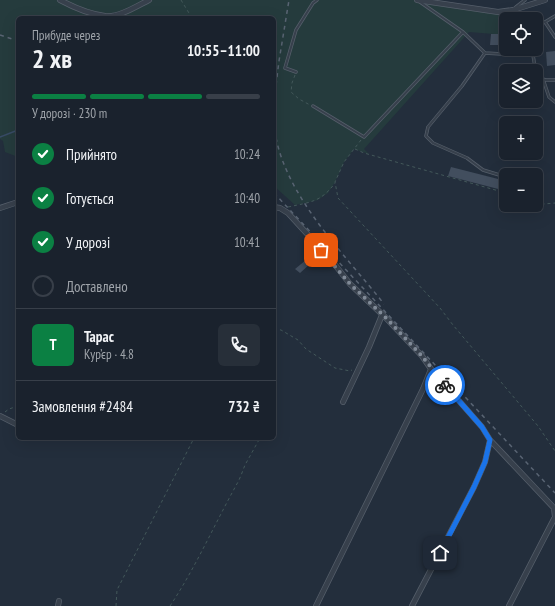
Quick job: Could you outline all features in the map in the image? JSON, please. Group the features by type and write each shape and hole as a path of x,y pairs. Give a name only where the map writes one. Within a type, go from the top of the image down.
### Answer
{"street":[{"path":"60,0 74,7 106,16 128,11 149,0"},
{"path":"417,0 443,2 498,12 513,10 545,0"},
{"path":"0,208 16,203"},
{"path":"276,207 288,213 332,261 350,284 422,356 431,369 482,427 490,440 554,508 555,517 509,606"},
{"path":"343,402 382,315"},
{"path":"316,606 423,389 431,369"},
{"path":"0,416 16,424"},
{"path":"412,606 474,487 485,462 490,440"}],"lane":[{"path":"296,72 285,68 288,56 296,30 317,0"},
{"path":"417,0 463,32 485,53 499,54"},
{"path":"513,10 525,0"},
{"path":"555,16 545,22 555,37"},
{"path":"313,106 364,137 463,32"},
{"path":"485,53 462,86 428,127 426,136 433,143 467,158 483,170 499,175"},
{"path":"555,80 543,79 549,97 555,102"}],"path":[{"path":"181,0 191,16"},
{"path":"296,72 292,83 291,92 299,99 313,106"},
{"path":"280,208 318,200 328,193 344,162 364,137"},
{"path":"354,149 499,191"},
{"path":"335,182 338,198 440,308 538,426 555,451"},
{"path":"543,204 555,203"},
{"path":"276,329 281,330 298,340 306,349 335,368 350,371 360,366"},
{"path":"0,416 9,409 16,407"},
{"path":"116,606 117,590 193,440"},
{"path":"170,606 201,555 259,440"}],"green space":[{"path":"0,0 417,0 498,12 513,10 515,12 499,12 499,34 469,32 364,149 369,154 354,149 344,162 328,193 318,200 295,205 276,188 276,16 16,16 16,156 5,152 3,141 0,139"}],"building":[{"path":"491,34 499,34 499,45 490,45"},
{"path":"555,51 555,65 547,66 546,52"},
{"path":"451,167 499,179 499,189 448,176"},
{"path":"306,260 310,264 300,273 295,269"}],"waterway":[{"path":"0,137 16,131"}],"railway":[{"path":"276,85 289,0"},
{"path":"0,35 16,40"},
{"path":"276,134 278,147 287,172 300,196 333,242 384,304"},
{"path":"276,195 555,493"}],"way so far":[{"path":"321,250 332,261 350,284 385,317 422,356 445,385"}],"route":[{"path":"440,553 474,487 485,462 490,440 482,427 445,385"}]}
